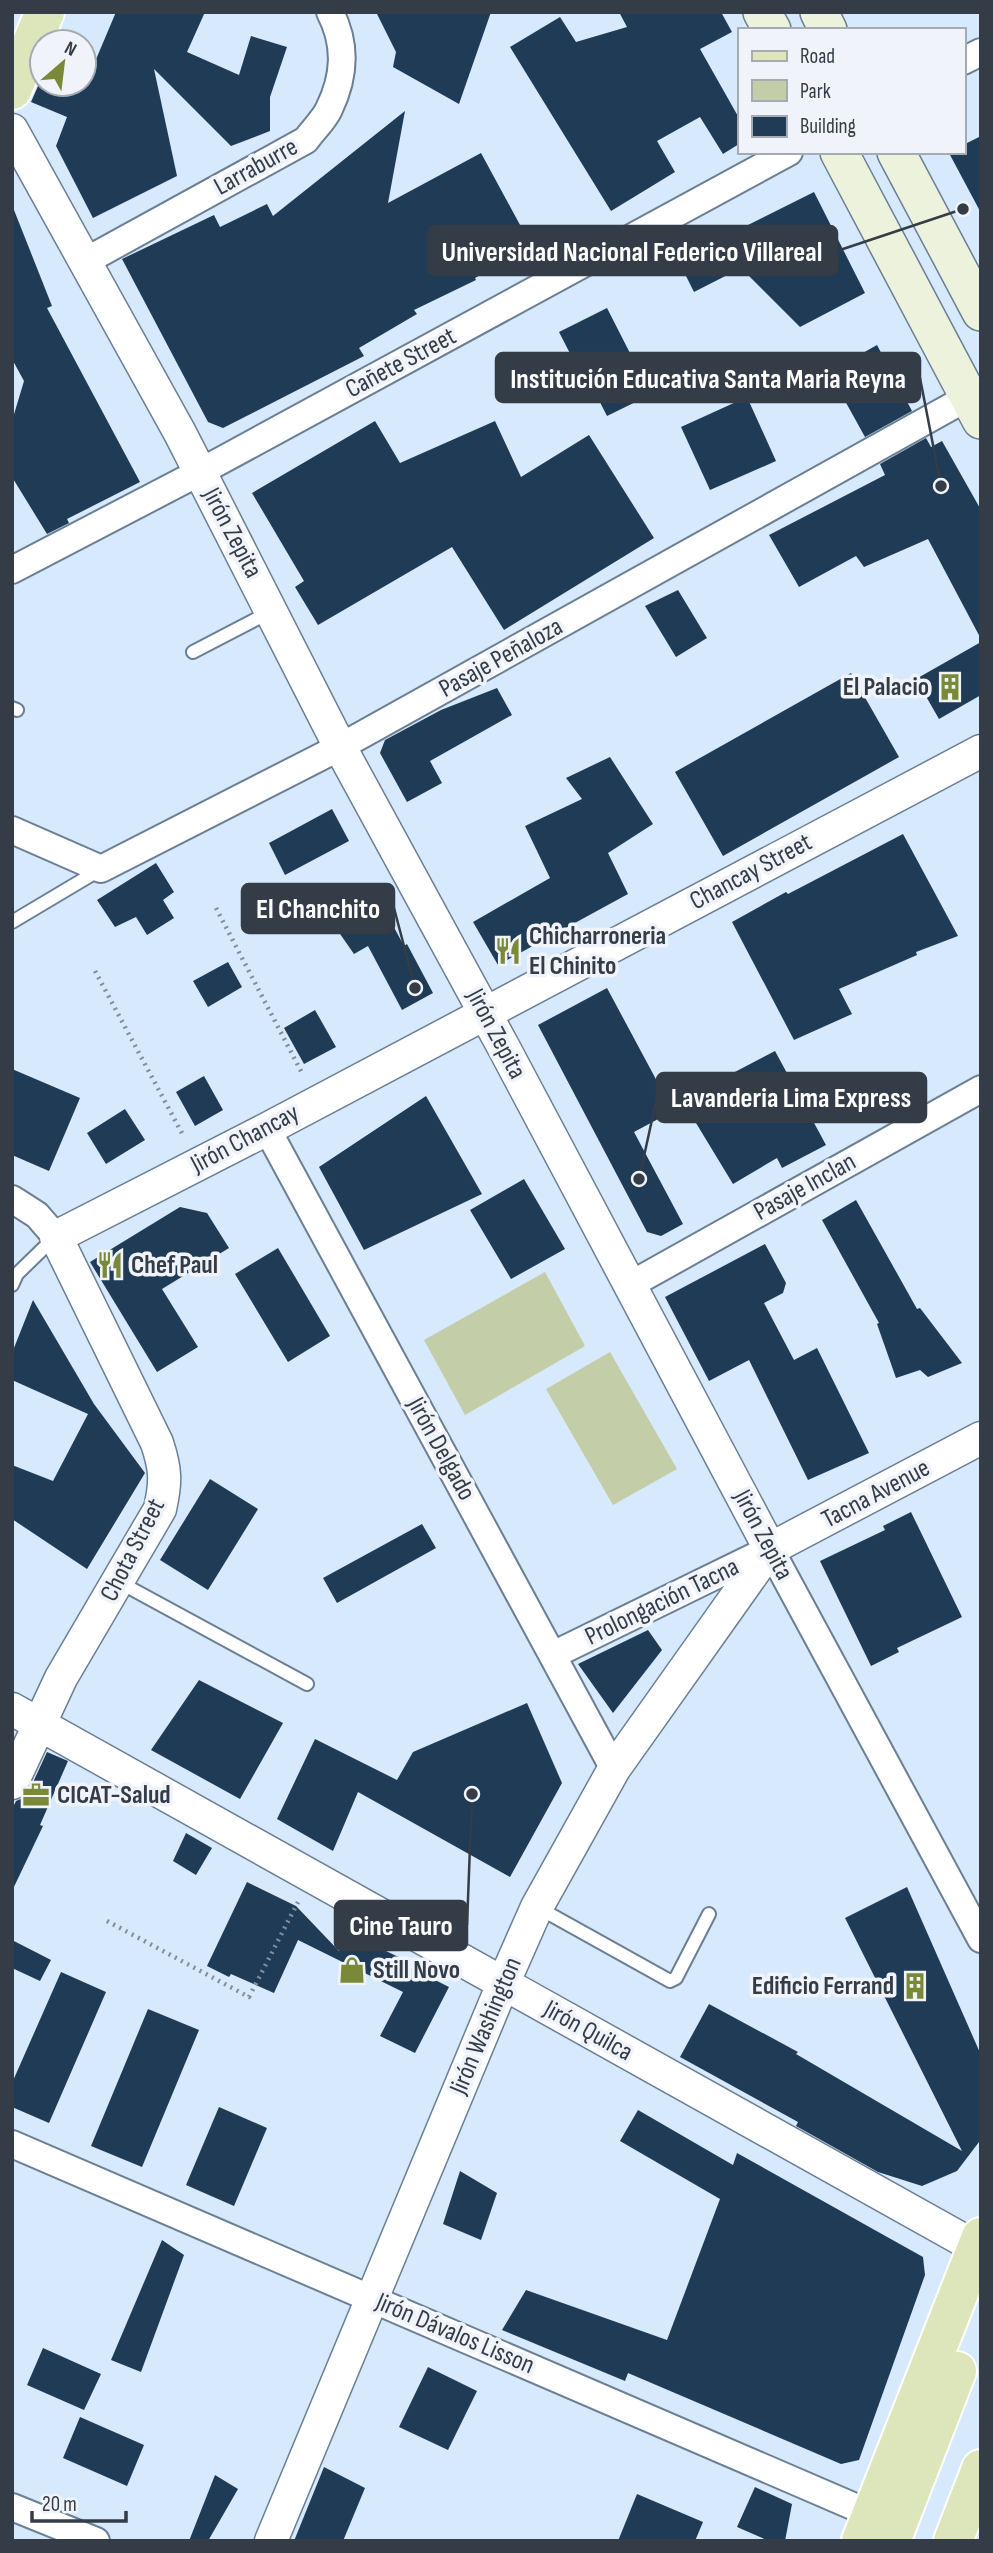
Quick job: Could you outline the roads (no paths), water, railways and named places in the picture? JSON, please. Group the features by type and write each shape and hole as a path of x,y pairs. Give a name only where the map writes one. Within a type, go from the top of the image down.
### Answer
{"main road":[{"path":"12,90 45,12"},
{"path":"762,12 771,28"},
{"path":"819,12 827,28"},
{"path":"840,154 977,402"},
{"path":"897,154 981,312"},
{"path":"880,2530 979,2245"},
{"path":"880,2530 981,2307"},
{"path":"953,2541 981,2469"}],"street":[{"name":"Larraburre","path":"85,262 306,140 329,110 343,67 340,31 330,12"},
{"path":"965,60 981,52"},
{"name":"Jirón Zepita","path":"12,130 200,472 340,747 981,1938"},
{"name":"Cañete Street","path":"12,570 200,472 785,154"},
{"name":"Pasaje Peñaloza","path":"102,869 340,747 977,402"},
{"name":"Chancay Street","path":"484,1012 981,751"},
{"path":"12,830 102,869"},
{"name":"Jirón Chancay","path":"55,1237 267,1129 484,1012"},
{"name":"Pasaje Inclan","path":"630,1285 981,1089"},
{"name":"Jirón Delgado","path":"267,1129 614,1769"},
{"path":"12,1199 37,1215 55,1237"},
{"name":"Chota Street","path":"12,1783 61,1678 160,1508 166,1484 164,1464 157,1443 55,1237"},
{"name":"Tacna Avenue","path":"770,1549 981,1438"},
{"name":"Prolongación Tacna","path":"553,1655 770,1549"},
{"name":"Jirón Washington","path":"271,2541 537,1907 614,1769 770,1549"},
{"name":"Jirón Quilca","path":"12,1709 503,1984 979,2245"},
{"name":"Jirón Dávalos Lisson","path":"12,2144 373,2299 880,2530"},
{"path":"12,2507 96,2541"}],"lane":[{"path":"193,652 272,610"},
{"path":"12,922 102,869"},
{"path":"12,1285 17,1275 55,1237"},
{"path":"119,1582 307,1684"},
{"path":"537,1907 670,1981 676,1978 709,1914"}],"place":[{"name":"Universidad Nacional Federico Villareal","path":"963,209"},
{"name":"Institución Educativa Santa Maria Reyna","path":"941,486"},
{"name":"El Palacio","path":"950,687"},
{"name":"Chicharroneria El Chinito","path":"508,951"},
{"name":"El Chanchito","path":"415,988"},
{"name":"Lavanderia Lima Express","path":"639,1179"},
{"name":"Chef Paul","path":"110,1265"},
{"name":"Cine Tauro","path":"472,1794"},
{"name":"CICAT-Salud","path":"36,1795"},
{"name":"Still Novo","path":"352,1970"},
{"name":"Edificio Ferrand","path":"915,1986"}]}
